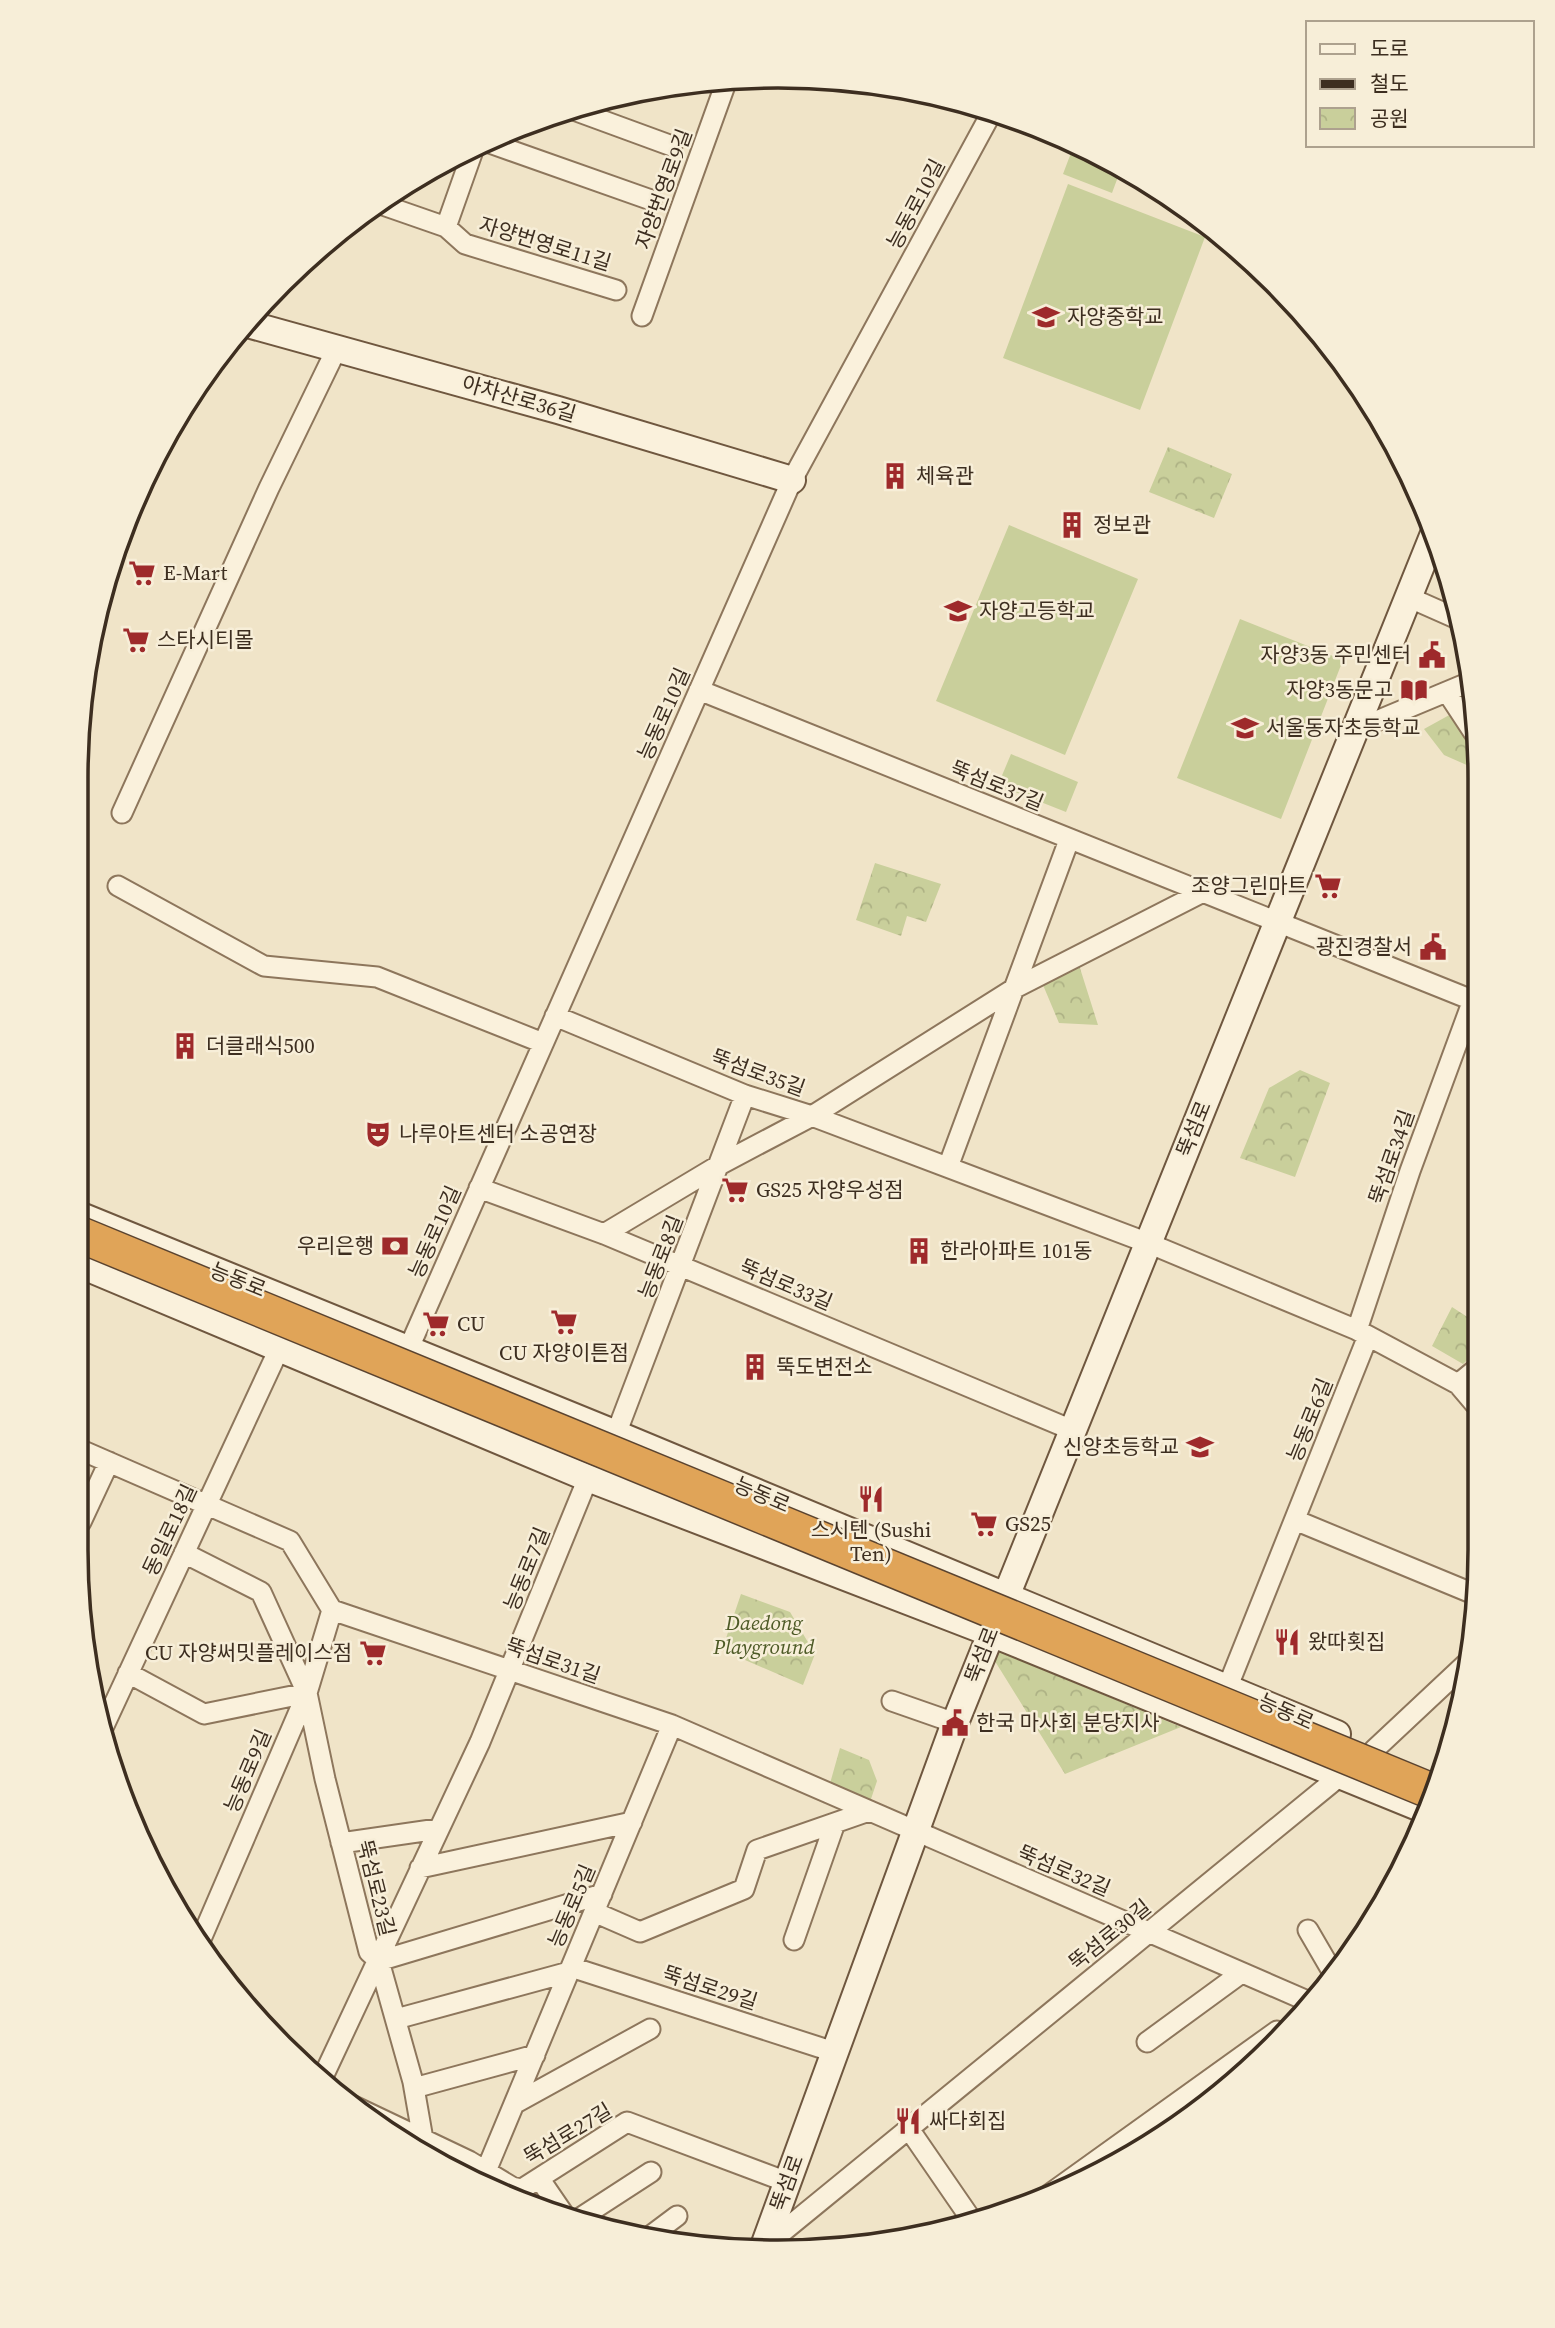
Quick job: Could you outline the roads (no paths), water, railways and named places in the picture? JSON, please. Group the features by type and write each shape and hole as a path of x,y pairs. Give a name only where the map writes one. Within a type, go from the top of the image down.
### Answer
{"highway":[{"path":"88,1238 1425,1788"},
{"path":"88,1250 1421,1799"}],"main road":[{"name":"아차산로36길","path":"256,326 792,480"},
{"name":"뚝섬로","path":"765,2240 955,1723 1428,548"},
{"name":"능동로","path":"88,1219 1228,1686 1430,1774"},
{"name":"능동로","path":"88,1268 588,1478 991,1633 1418,1807"}],"street":[{"name":"자양번영로9길","path":"642,316 723,90"},
{"path":"586,115 672,146"},
{"name":"능동로10길","path":"408,1350 792,480 987,120"},
{"path":"499,146 651,200"},
{"name":"자양번영로11길","path":"469,160 446,227 465,244 616,290"},
{"path":"461,165 467,167"},
{"path":"389,208 446,227"},
{"path":"122,813 281,464 337,348"},
{"path":"1408,597 1448,614"},
{"path":"1355,730 1462,686"},
{"name":"뚝섬로37길","path":"699,690 1468,998"},
{"path":"1447,692 1465,719"},
{"path":"948,1167 1069,839"},
{"path":"118,886 257,963 280,969 377,977 544,1043"},
{"path":"604,1234 721,1164 812,1116 1015,988 1201,892"},
{"name":"뚝섬로35길","path":"555,1016 745,1095 812,1116 1148,1243"},
{"name":"뚝섬로34길","path":"1362,1333 1410,1171 1468,1019"},
{"name":"능동로8길","path":"616,1434 721,1164 745,1095"},
{"name":"뚝섬로33길","path":"479,1188 604,1234 1073,1430"},
{"path":"1148,1243 1362,1333 1458,1384 1468,1396"},
{"name":"능동로6길","path":"1228,1686 1295,1520 1362,1333"},
{"name":"동일로18길","path":"108,1716 279,1349"},
{"path":"1458,1384 1468,1376"},
{"path":"88,1453 290,1541 332,1610"},
{"path":"88,1507 109,1462"},
{"name":"능동로7길","path":"326,2071 511,1671 588,1478"},
{"path":"1295,1520 1466,1591"},
{"name":"뚝섬로23길","path":"184,1553 261,1592 307,1693 369,1952 379,1961 396,2019 414,2088 423,2143"},
{"name":"뚝섬로31길","path":"332,1610 672,1725 914,1831"},
{"name":"능동로9길","path":"204,1933 307,1693 332,1610"},
{"path":"128,1673 204,1714 307,1693"},
{"path":"1374,1750 1456,1673"},
{"path":"892,1701 955,1723"},
{"name":"능동로5길","path":"485,2175 672,1725"},
{"name":"뚝섬로30길","path":"773,2240 1340,1776"},
{"path":"379,1961 598,1903 640,1932 744,1889 757,1850 869,1811"},
{"path":"420,1868 632,1822"},
{"path":"794,1940 835,1823"},
{"path":"341,1843 438,1829"},
{"name":"뚝섬로32길","path":"914,1831 1301,1999"},
{"path":"1308,1930 1328,1966"},
{"path":"396,2019 570,1969"},
{"name":"뚝섬로29길","path":"570,1969 834,2052"},
{"path":"1147,2042 1240,1973"},
{"path":"514,2104 650,2029"},
{"path":"1089,2166 1258,2045"},
{"path":"414,2088 534,2055"},
{"name":"뚝섬로27길","path":"507,2185 522,2189 627,2122 787,2182"},
{"path":"909,2129 967,2214"},
{"path":"587,2213 651,2172"},
{"path":"539,2178 557,2204"},
{"path":"659,2230 677,2216"}],"railway":[{"path":"88,1240 1426,1786"}],"place":[{"name":"자양중학교","path":"1046,317"},
{"name":"체육관","path":"895,476"},
{"name":"정보관","path":"1072,525"},
{"name":"E-Mart","path":"142,573"},
{"name":"자양고등학교","path":"958,611"},
{"name":"스타시티몰","path":"136,640"},
{"name":"자양3동 주민센터","path":"1432,655"},
{"name":"자양3동문고","path":"1414,690"},
{"name":"서울동자초등학교","path":"1245,728"},
{"name":"조양그린마트","path":"1328,886"},
{"name":"광진경찰서","path":"1433,947"},
{"name":"더클래식500","path":"185,1046"},
{"name":"나루아트센터 소공연장","path":"378,1134"},
{"name":"GS25 자양우성점","path":"735,1190"},
{"name":"우리은행","path":"395,1246"},
{"name":"한라아파트 101동","path":"919,1251"},
{"name":"CU 자양이튼점","path":"564,1322"},
{"name":"CU","path":"436,1324"},
{"name":"뚝도변전소","path":"755,1367"},
{"name":"신양초등학교","path":"1200,1447"},
{"name":"스시텐 (Sushi Ten)","path":"871,1499"},
{"name":"GS25","path":"984,1524"},
{"name":"왔따횟집","path":"1287,1642"},
{"name":"CU 자양써밋플레이스점","path":"373,1653"},
{"name":"한국 마사회 분당지사","path":"955,1723"},
{"name":"싸다회집","path":"908,2121"}],"park label":[{"name":"Daedong Playground","path":"764,1635"}]}
